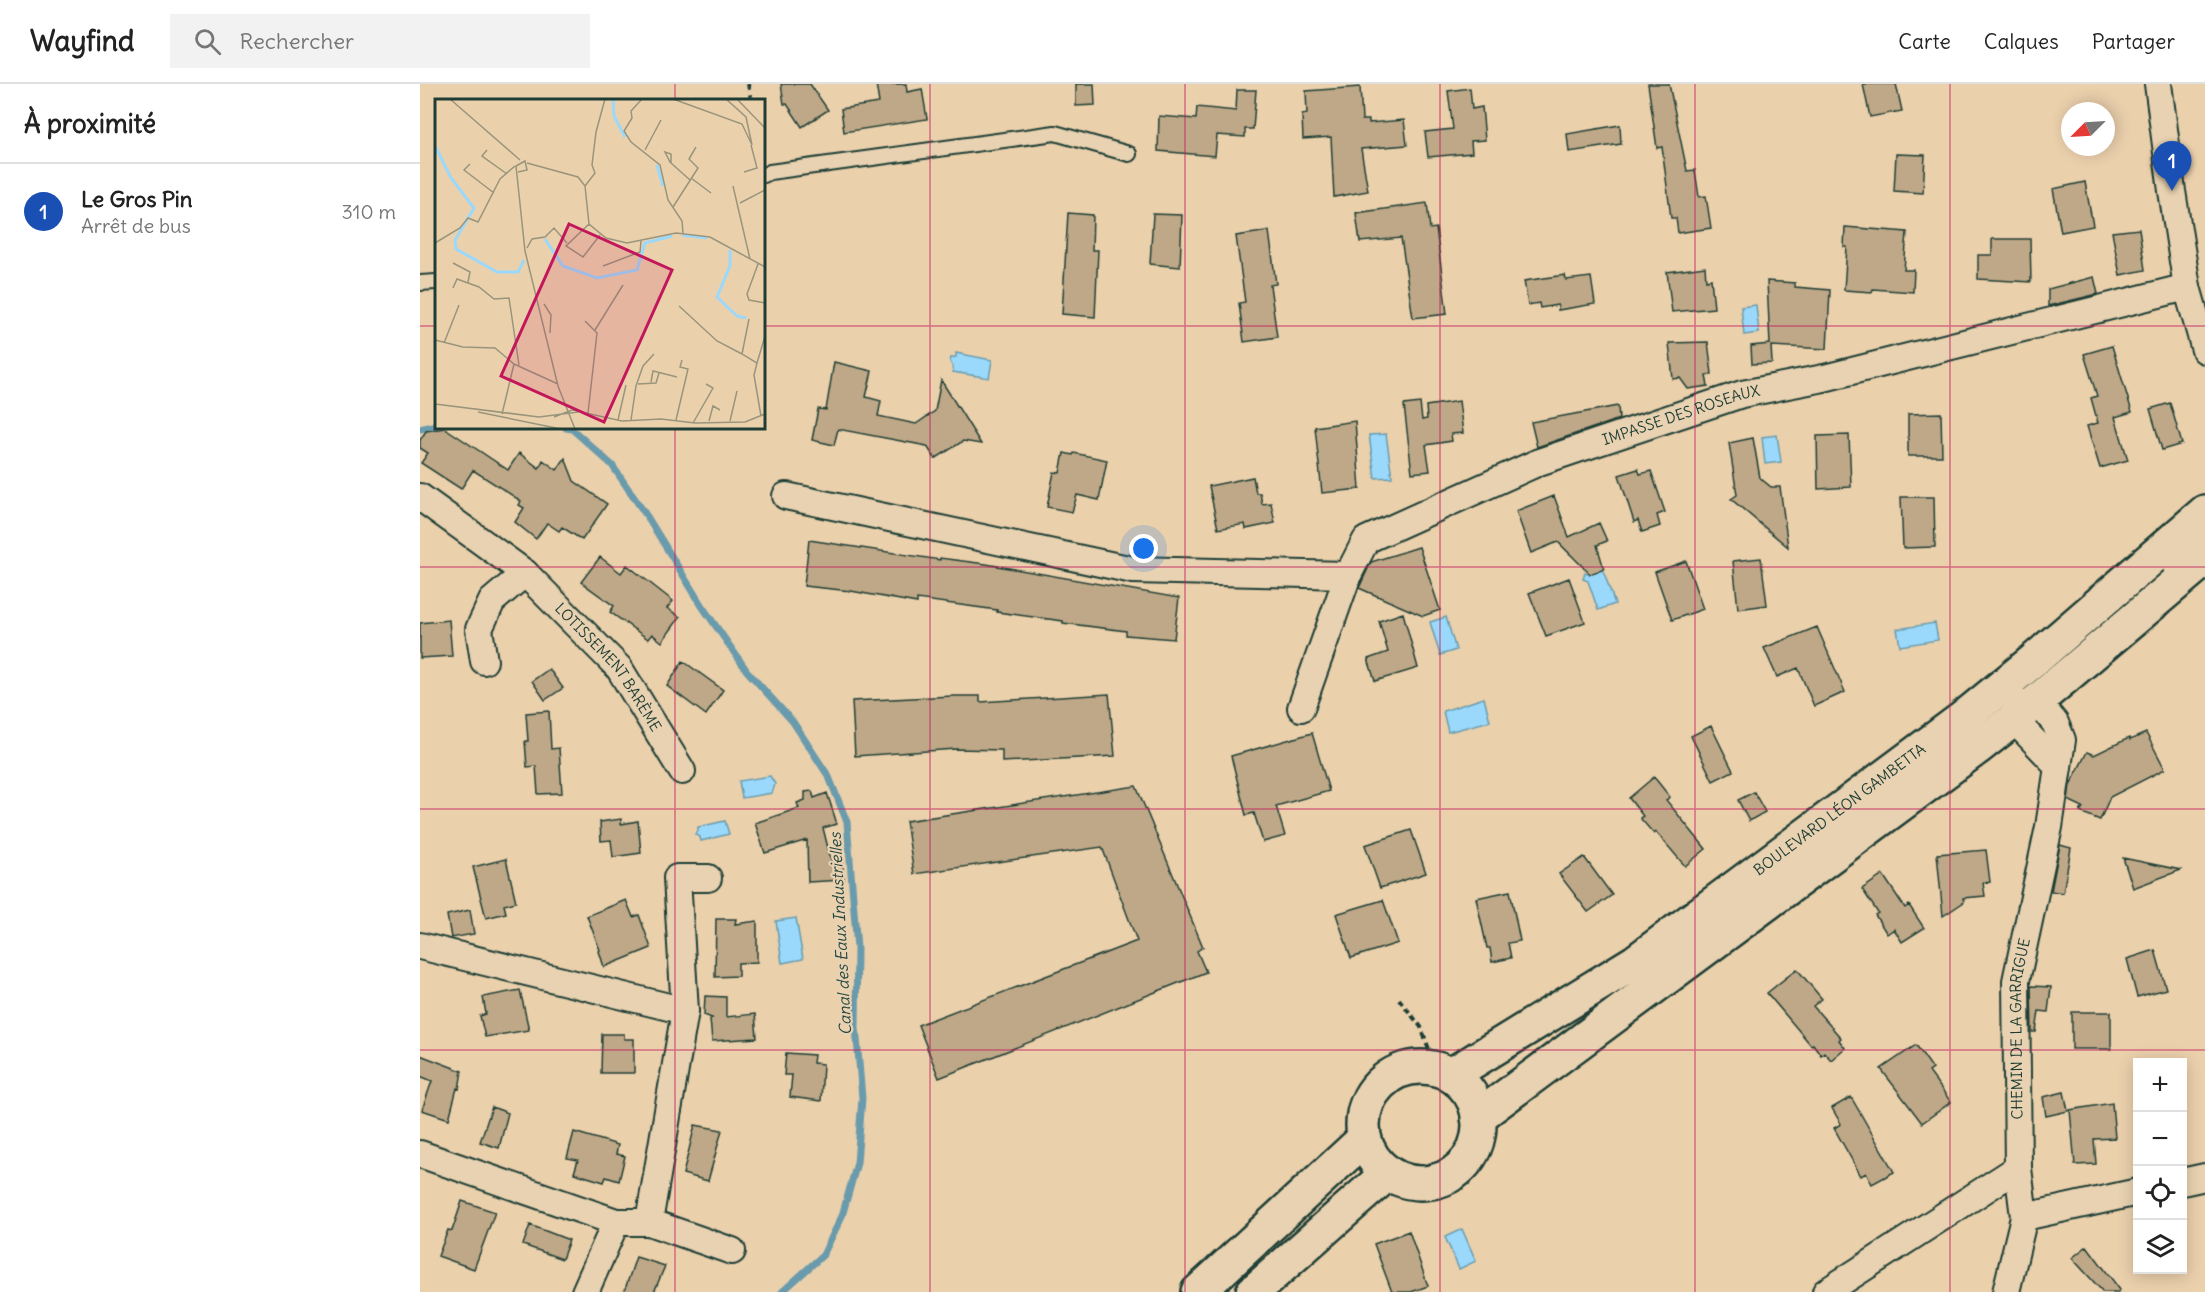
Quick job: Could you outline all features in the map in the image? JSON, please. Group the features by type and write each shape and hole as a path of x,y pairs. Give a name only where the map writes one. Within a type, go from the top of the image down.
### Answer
{"main road":[{"name":"BOULEVARD LÉON GAMBETTA","path":"1442,1071 1635,962 2015,704 2135,572 2205,512"},
{"name":"BOULEVARD LÉON GAMBETTA","path":"1478,1118 2015,704 2142,612 2205,559"},
{"path":"1413,1066 1442,1071 1464,1086 1474,1101 1478,1118 1478,1136 1471,1154 1459,1169 1443,1179 1424,1184 1405,1182 1377,1164 1364,1139 1362,1119 1367,1100 1378,1084 1394,1072 1413,1066"},
{"path":"1198,1292 1364,1139"},
{"path":"1253,1292 1388,1173"}],"street":[{"path":"2158,84 2187,287 2205,350"},
{"name":"IMPASSE DES ROSEAUX","path":"1301,708 1348,575 1366,540 1539,462 1742,394 1824,378 2187,287"},
{"path":"786,496 1133,570 1348,575"},
{"name":"LOTISSEMENT BARÈME","path":"420,497 525,573 619,668 682,771"},
{"path":"2142,612 2167,575 2205,539"},
{"path":"484,661 479,629 492,601 525,573"},
{"name":"CHEMIN DE LA GARRIGUE","path":"2006,1292 2024,1217 2018,1168 2016,981 2049,827 2058,766 2015,704"},
{"path":"649,1222 685,1011 677,878 708,878"},
{"path":"420,946 685,1011"},
{"path":"420,1154 616,1222 649,1222 732,1251"},
{"path":"1826,1292 2018,1168"},
{"path":"2187,1181 2205,1178"},
{"path":"2024,1217 2133,1193"},
{"path":"585,1292 616,1222"}],"lane":[{"path":"765,175 770,172 1055,133 1129,154"},
{"path":"420,283 435,282"}],"path":[{"path":"748,84 752,99"},
{"path":"1399,999 1421,1027 1442,1071"}],"water":[{"path":"1756,305 1759,333 1744,335 1741,307"},
{"path":"956,353 992,360 989,378 953,372 950,362 951,358 956,357"},
{"path":"1386,434 1392,477 1375,478 1369,435"},
{"path":"1777,435 1781,462 1765,464 1762,437"},
{"path":"1603,570 1615,604 1598,610 1588,581 1583,579 1585,573 1590,574"},
{"path":"1446,617 1456,650 1440,655 1430,622"},
{"path":"1935,623 1938,640 1900,646 1897,629"},
{"path":"1484,698 1490,721 1448,732 1443,711"},
{"path":"770,776 775,784 772,793 742,798 739,781"},
{"path":"725,821 729,834 701,841 700,837 695,834 698,827"},
{"path":"796,918 803,959 782,963 776,921"},
{"path":"1462,1229 1476,1261 1459,1269 1445,1237"}],"building":[{"path":"781,84 810,84 828,110 802,127 787,104 784,104"},
{"path":"876,84 906,84 907,92 922,89 927,119 844,132 841,109 879,103"},
{"path":"1076,84 1094,84 1095,105 1076,106"},
{"path":"1648,84 1669,84 1687,171 1695,170 1699,197 1706,196 1711,228 1678,233 1676,218 1671,218 1662,147 1657,148"},
{"path":"1863,84 1896,84 1902,111 1870,117"},
{"path":"1360,87 1362,120 1369,120 1369,123 1404,120 1407,145 1361,149 1368,191 1334,197 1331,137 1303,139 1302,115 1307,114 1306,91"},
{"path":"1470,88 1472,109 1482,107 1485,140 1471,141 1472,153 1428,157 1425,132 1453,129 1448,91"},
{"path":"1237,90 1256,90 1253,129 1245,129 1245,137 1217,135 1215,156 1158,151 1159,116 1196,119 1197,107 1236,111"},
{"path":"1620,125 1621,144 1569,152 1567,134"},
{"path":"1896,154 1925,155 1923,193 1894,191"},
{"path":"2085,182 2093,226 2061,232 2053,189"},
{"path":"1427,203 1430,229 1436,228 1447,314 1413,318 1401,238 1360,242 1356,213"},
{"path":"1068,213 1093,215 1092,250 1098,250 1095,317 1062,314"},
{"path":"1153,214 1182,215 1180,267 1150,264"},
{"path":"1845,227 1907,232 1904,270 1914,270 1913,292 1873,289 1872,292 1844,290 1847,247 1844,247"},
{"path":"2139,229 2145,270 2120,275 2112,232"},
{"path":"1269,231 1276,284 1270,285 1277,337 1244,342 1239,303 1245,302 1236,236"},
{"path":"1992,239 2030,239 2031,282 1978,279 1978,255 1992,255"},
{"path":"1705,267 1706,280 1711,279 1714,308 1672,312 1667,272"},
{"path":"1565,275 1566,280 1591,277 1595,304 1558,310 1558,305 1540,308 1539,303 1528,305 1524,281"},
{"path":"2094,277 2098,294 2048,306 2048,289"},
{"path":"1767,281 1795,283 1795,287 1830,290 1827,349 1771,346 1772,363 1752,364 1751,346 1770,344"},
{"path":"1708,342 1712,374 1706,375 1708,386 1688,389 1680,378 1673,379 1669,343"},
{"path":"2112,346 2132,412 2115,417 2128,460 2100,468 2087,426 2098,423 2091,398 2097,396 2084,354"},
{"path":"834,362 872,371 866,397 881,401 878,416 916,424 935,411 941,380 981,444 963,441 935,459 927,446 838,429 834,445 812,440 818,409 826,410"},
{"path":"1459,401 1463,433 1451,434 1452,441 1426,445 1430,471 1412,473 1404,405 1420,403 1422,420 1427,419 1426,406"},
{"path":"2170,403 2182,444 2162,450 2150,409"},
{"path":"1618,406 1619,419 1537,447 1531,422"},
{"path":"1941,413 1942,456 1908,456 1908,414"},
{"path":"1355,421 1360,489 1322,493 1315,427"},
{"path":"446,429 508,470 519,453 539,468 543,460 557,470 565,458 574,481 607,504 582,540 562,527 559,531 547,523 536,539 515,522 524,508 519,505 521,501 473,470 461,489 421,463 428,453 420,448 420,440 426,431"},
{"path":"1849,435 1851,487 1818,489 1817,436"},
{"path":"1753,438 1760,478 1771,487 1780,487 1788,547 1731,499 1737,495 1729,443"},
{"path":"1064,453 1107,460 1099,500 1077,495 1072,512 1047,507 1054,472 1060,473"},
{"path":"1638,469 1640,474 1651,471 1665,512 1657,515 1660,526 1642,532 1638,520 1634,522 1619,475"},
{"path":"1253,477 1256,493 1260,493 1262,504 1271,503 1275,523 1246,529 1245,524 1218,529 1209,486"},
{"path":"1554,496 1569,537 1599,523 1607,541 1597,545 1604,569 1590,574 1558,542 1531,553 1516,511"},
{"path":"1901,497 1934,497 1935,547 1903,548"},
{"path":"809,540 940,560 940,558 986,564 1179,598 1174,639 1126,635 1126,631 1063,623 1063,621 997,612 997,610 917,599 917,603 851,591 804,586"},
{"path":"1419,547 1440,610 1423,616 1359,588 1371,562"},
{"path":"600,557 621,573 627,565 673,601 667,608 680,617 662,642 652,634 648,639 610,612 614,606 581,582"},
{"path":"1761,558 1767,605 1738,609 1733,561"},
{"path":"1686,561 1703,609 1672,620 1655,572"},
{"path":"1569,578 1585,622 1546,636 1529,593"},
{"path":"1403,613 1418,668 1375,681 1368,659 1388,652 1379,621"},
{"path":"449,620 452,656 420,658 420,623"},
{"path":"1817,627 1845,692 1814,706 1798,668 1777,677 1764,648"},
{"path":"683,661 723,690 706,715 667,686"},
{"path":"549,669 563,688 545,700 532,681"},
{"path":"1109,694 1115,756 1002,762 1002,750 956,749 855,756 852,701 980,696 980,702"},
{"path":"549,711 551,749 559,748 562,793 538,794 536,766 527,767 526,713"},
{"path":"1711,726 1733,771 1713,781 1691,736"},
{"path":"1312,733 1329,791 1276,806 1285,836 1263,842 1254,813 1246,815 1231,756"},
{"path":"2146,733 2165,769 2110,797 2100,820 2080,812 2083,807 2068,800 2070,785 2087,752 2094,755 2129,738 2130,740"},
{"path":"1654,777 1670,797 1666,800 1706,849 1685,866 1656,832 1654,834 1640,818 1643,816 1629,798"},
{"path":"1136,786 1203,947 1197,951 1206,972 939,1078 918,1025 1137,941 1102,847 914,874 906,821"},
{"path":"812,791 814,798 827,793 837,824 823,828 831,860 842,860 844,880 808,882 807,840 765,853 755,823 799,808 797,803 805,800 805,792"},
{"path":"1754,792 1765,812 1749,821 1738,800"},
{"path":"621,819 621,824 638,821 641,853 613,857 611,840 601,841 600,822"},
{"path":"1411,830 1426,873 1380,888 1365,845"},
{"path":"2060,845 2071,848 2063,893 2051,891"},
{"path":"1986,850 1990,882 1983,883 1985,896 1963,898 1964,902 1943,916 1937,854"},
{"path":"1584,857 1612,895 1588,912 1559,874"},
{"path":"2123,858 2181,870 2133,888"},
{"path":"506,859 516,902 504,905 506,913 486,918 473,867"},
{"path":"1883,875 1905,908 1909,905 1924,928 1902,942 1894,929 1887,934 1875,915 1878,913 1862,889"},
{"path":"1510,891 1520,941 1508,943 1511,958 1492,962 1476,898"},
{"path":"626,900 633,917 639,915 651,948 604,967 587,916"},
{"path":"1383,900 1398,943 1351,958 1336,914"},
{"path":"470,910 474,934 451,938 447,915"},
{"path":"716,919 736,919 735,924 757,921 757,962 738,963 738,976 715,977"},
{"path":"2155,950 2166,989 2137,997 2127,959"},
{"path":"1797,969 1822,999 1813,1006 1841,1038 1839,1040 1845,1048 1831,1060 1824,1052 1821,1055 1813,1044 1811,1045 1767,993"},
{"path":"2031,986 2051,987 2048,1012 2039,1011 2036,1032 2032,1032"},
{"path":"520,990 529,1030 485,1037 480,1016 486,1014 483,997"},
{"path":"705,996 726,997 726,1017 755,1014 757,1038 712,1041 710,1019 712,1018 704,1015"},
{"path":"2072,1012 2111,1012 2111,1049 2072,1049"},
{"path":"602,1034 624,1034 624,1039 634,1039 634,1073 601,1073"},
{"path":"1916,1045 1933,1069 1929,1072 1951,1102 1922,1123 1881,1069"},
{"path":"786,1053 814,1055 813,1063 823,1064 821,1101 790,1097 792,1075 784,1075"},
{"path":"420,1055 462,1071 459,1089 457,1088 449,1119 422,1110 432,1081 420,1076"},
{"path":"2064,1092 2068,1111 2046,1116 2043,1097"},
{"path":"1851,1097 1894,1172 1872,1184 1866,1173 1861,1176 1834,1128 1841,1124 1832,1108"},
{"path":"2112,1103 2115,1138 2094,1139 2096,1164 2075,1165 2070,1110"},
{"path":"492,1107 508,1113 499,1148 480,1142"},
{"path":"695,1125 722,1130 708,1181 683,1174"},
{"path":"574,1132 618,1145 616,1154 625,1156 619,1181 606,1177 604,1182 574,1173 578,1160 567,1158"},
{"path":"462,1201 495,1212 474,1269 438,1256 448,1230 452,1231"},
{"path":"530,1225 569,1240 562,1259 523,1245"},
{"path":"1409,1231 1428,1286 1411,1292 1392,1292 1374,1244"},
{"path":"2087,1246 2120,1290 2118,1292 2103,1292 2072,1258"},
{"path":"636,1257 665,1266 654,1292 624,1292"}],"waterway":[{"name":"Canal des Eaux Industrielles","path":"420,429 435,425"},
{"name":"Canal des Eaux Industrielles","path":"572,429 612,465 648,518 702,606 747,671 793,722 829,777 847,822 857,948 856,1027 862,1098 857,1163 842,1216 823,1255 782,1292"}],"place":[{"name":"Le Gros Pin","path":"2172,191"}]}
